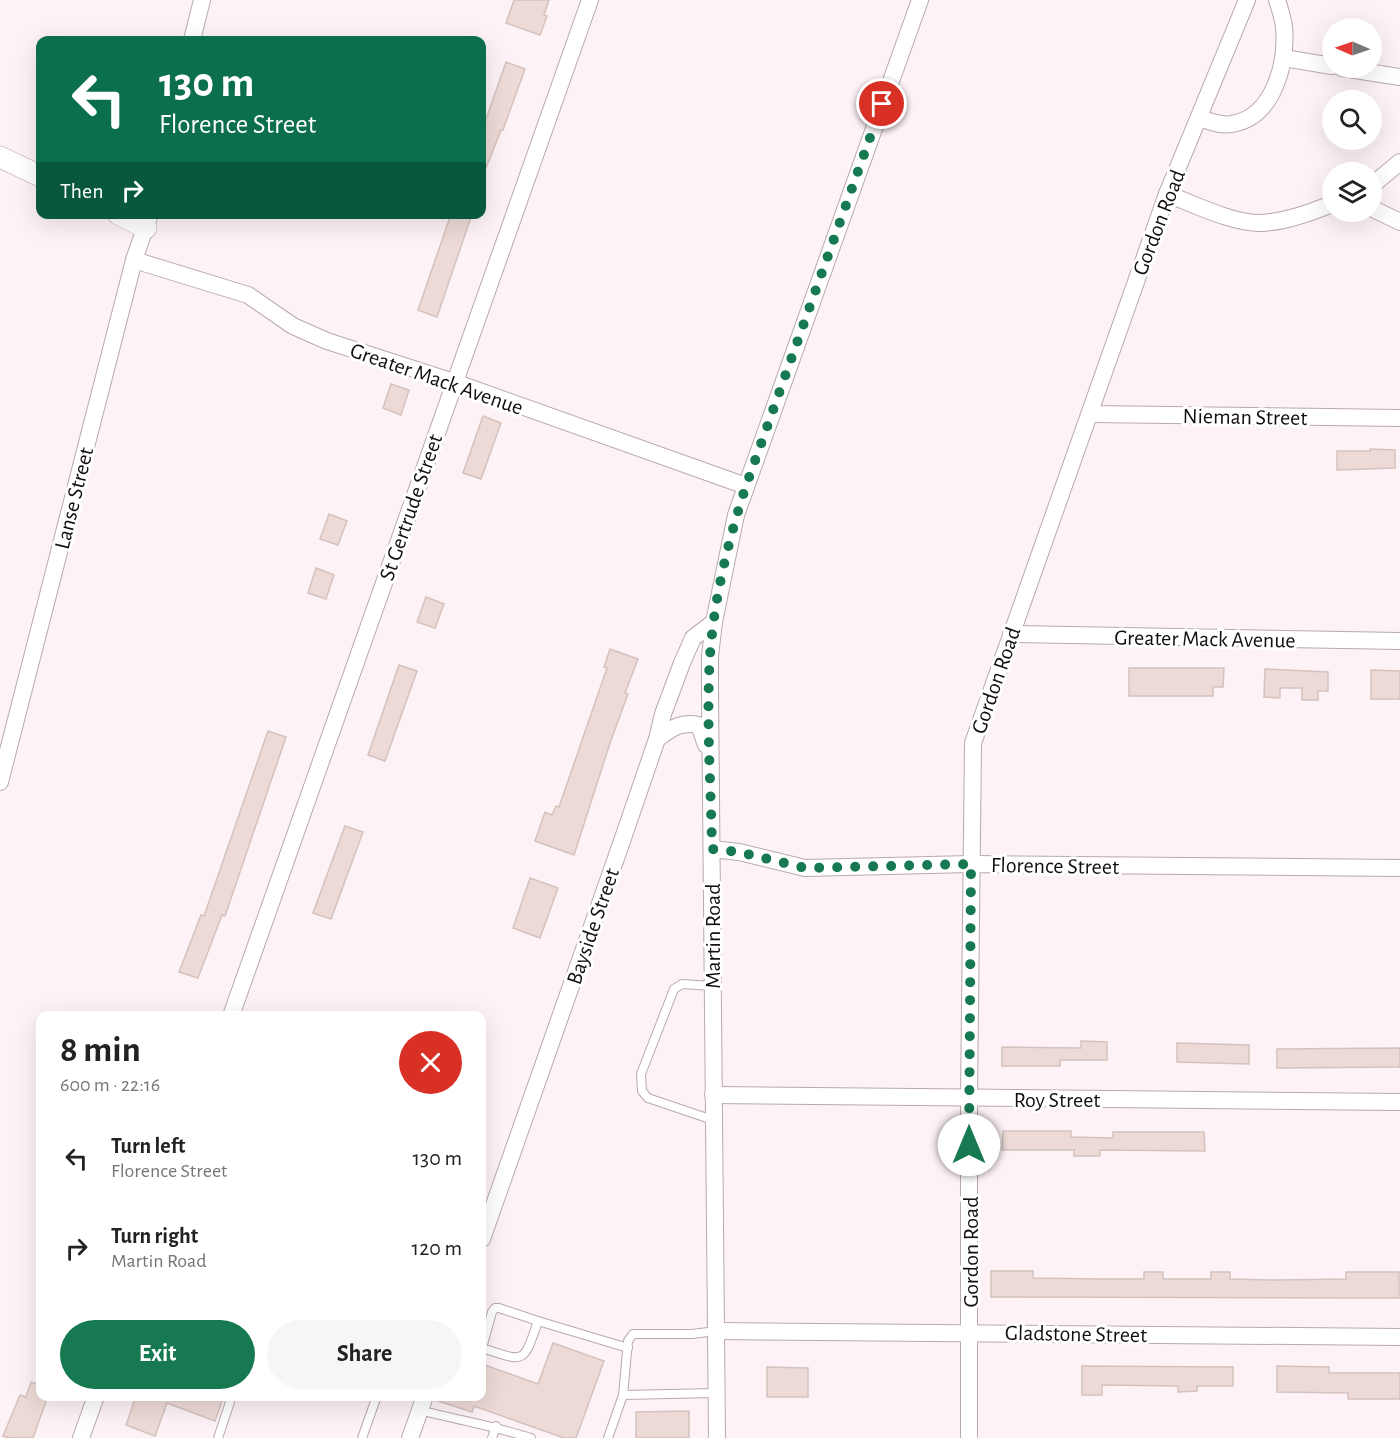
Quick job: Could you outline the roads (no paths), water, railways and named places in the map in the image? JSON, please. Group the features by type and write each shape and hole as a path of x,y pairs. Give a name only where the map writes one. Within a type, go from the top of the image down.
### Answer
{"street":[{"path":"193,36 202,0"},
{"name":"St Gertrude Street","path":"233,1011 590,0"},
{"name":"Martin Road","path":"717,1438 710,656 714,622 730,537 746,486 920,0"},
{"name":"Gordon Road","path":"969,1438 969,1099 973,743 1167,195 1247,0"},
{"path":"1199,118 1230,125 1253,117 1265,105 1274,88 1284,58 1284,24 1277,0"},
{"path":"1284,58 1322,64"},
{"path":"1382,74 1400,77"},
{"path":"0,157 36,174"},
{"path":"1382,177 1400,162"},
{"path":"1167,195 1229,217 1259,223 1301,215 1322,208"},
{"path":"1382,213 1400,222"},
{"name":"Lanse Street","path":"0,782 134,260 148,221"},
{"name":"Greater Mack Avenue","path":"134,260 248,295 293,326 327,341 454,382 746,486"},
{"name":"Nieman Street","path":"1090,414 1400,418"},
{"name":"Bayside Street","path":"486,1228 657,739 663,714 693,638 714,622"},
{"name":"Greater Mack Avenue","path":"1011,634 1400,640"},
{"path":"657,739 678,724 699,725 711,777"},
{"name":"Florence Street","path":"712,849 739,852 805,868 971,864 1400,868"},
{"name":"Roy Street","path":"713,1095 1400,1102"},
{"name":"Gladstone Street","path":"716,1331 1400,1337"},
{"path":"81,1438 94,1401"},
{"path":"410,1438 423,1403"}],"lane":[{"path":"712,986 682,984 674,989 641,1074 641,1083 642,1091 648,1098 713,1120"},
{"path":"486,1334 492,1312 495,1308 499,1308 628,1348"},
{"path":"486,1349 512,1358 522,1356 527,1351 538,1321"},
{"path":"608,1438 623,1395 630,1336 637,1333 692,1334 716,1331"},
{"path":"623,1395 717,1393"},
{"path":"218,1438 230,1401"},
{"path":"362,1438 375,1401"},
{"path":"423,1403 465,1422 496,1426 531,1438"},
{"path":"492,1438 496,1426"}]}
